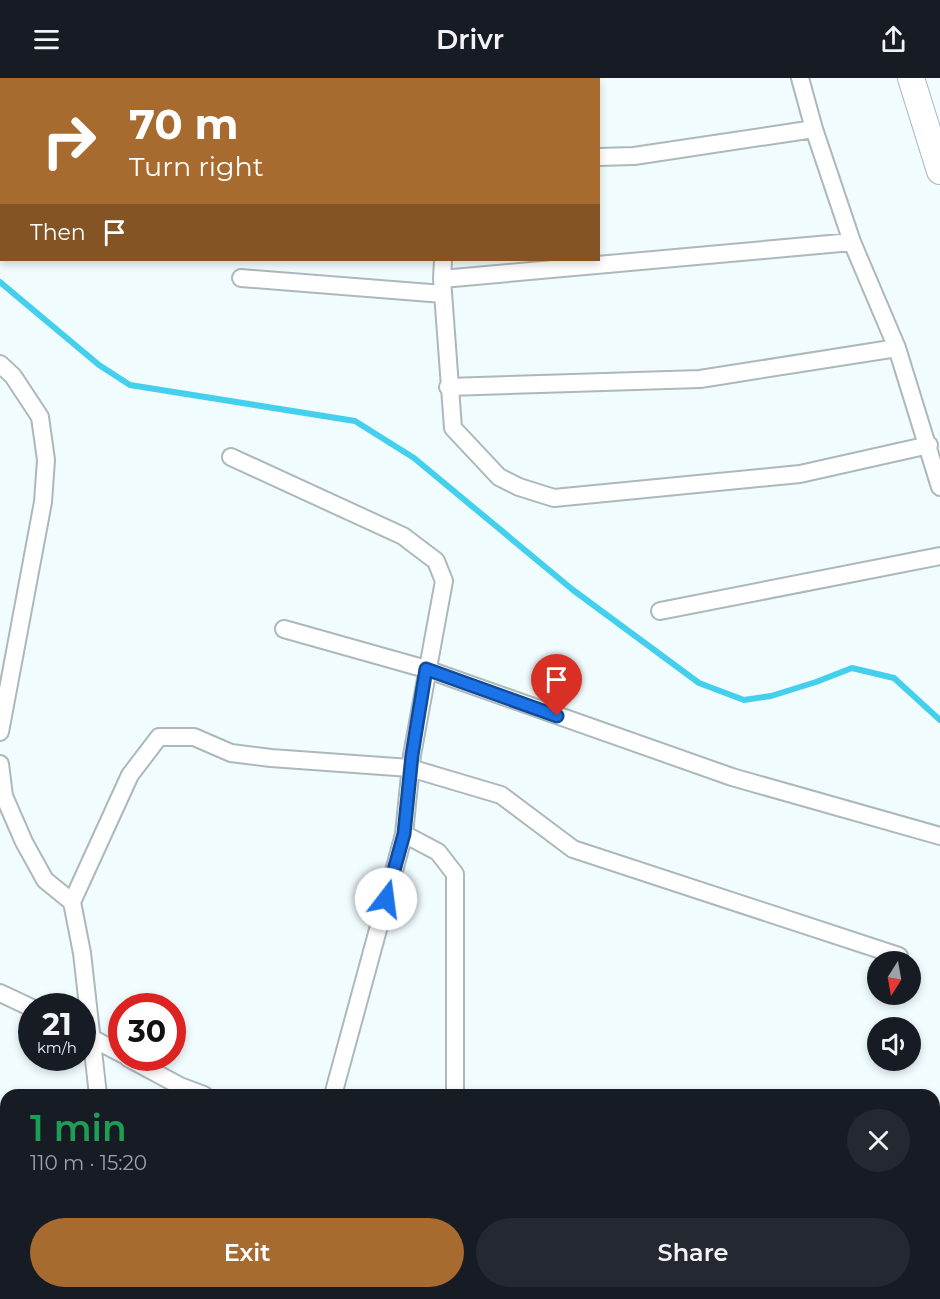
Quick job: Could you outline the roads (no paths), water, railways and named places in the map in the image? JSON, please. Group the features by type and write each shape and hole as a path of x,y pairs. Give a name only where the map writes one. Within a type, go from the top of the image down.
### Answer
{"main road":[{"path":"911,78 940,171"}],"street":[{"path":"800,78 814,129 852,242 897,348 929,445 940,487"},
{"path":"600,157 634,156 814,129"},
{"path":"241,278 442,286 852,242"},
{"path":"444,261 442,286 448,387 453,428 499,477 519,487 554,498 800,474 929,445"},
{"path":"448,387 700,379 897,348"},
{"path":"0,364 13,376 40,417 46,460 43,502 0,732"},
{"path":"231,457 403,536 436,561 444,581 426,669 410,768 404,834 335,1089"},
{"path":"660,611 940,556"},
{"path":"284,629 426,669 732,777 940,836"},
{"path":"85,993 82,953 72,902 130,775 159,737 194,737 231,753 271,758 410,768 501,795 573,849 884,951"},
{"path":"0,764 3,796 24,842 45,880 72,902"},
{"path":"404,834 438,852 455,874 455,1089"},
{"path":"0,993 18,1001"},
{"path":"94,1071 97,1089"},
{"path":"152,1071 188,1089"}],"waterway":[{"path":"0,282 99,365 130,385 355,421 414,458 573,590 699,683 744,700 771,696 852,668 894,678 940,720"}]}
